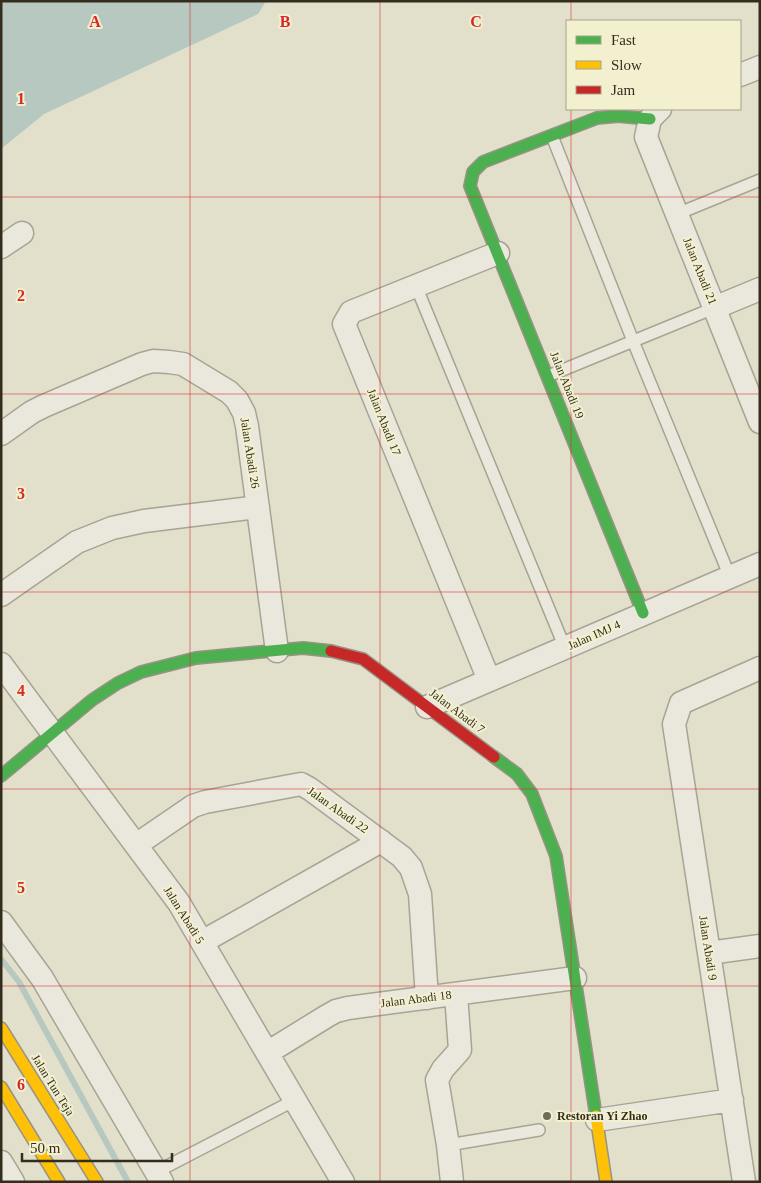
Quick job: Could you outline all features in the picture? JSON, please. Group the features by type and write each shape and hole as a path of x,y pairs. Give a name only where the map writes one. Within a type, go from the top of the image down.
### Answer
{"street":[{"path":"741,75 760,67"},
{"path":"552,136 597,118 655,114"},
{"name":"Jalan Abadi 21","path":"655,114 646,137 760,422"},
{"name":"Jalan Abadi 19","path":"552,136 483,162 474,168 470,177 470,186 643,613"},
{"path":"1,247 22,233"},
{"name":"Jalan Abadi 17","path":"489,680 344,324 351,312 498,253"},
{"path":"714,308 760,289"},
{"name":"Jalan Abadi 26","path":"1,434 32,412 44,406 153,361 183,364 229,392 237,400 244,413 277,650"},
{"path":"1,595 77,542 112,528 144,521 258,507"},
{"name":"Jalan IMJ 4","path":"428,707 760,564"},
{"name":"Jalan Abadi 7","path":"1,776 92,700 118,683 141,672 196,658 303,648 324,649 364,659 517,774 532,794 556,856 606,1182"},
{"name":"Jalan Abadi 5","path":"1,664 179,903 343,1182"},
{"name":"Jalan Abadi 9","path":"744,1182 674,724 681,703 760,668"},
{"name":"Jalan Abadi 22","path":"136,845 192,806 301,784 402,857 411,868 420,894 427,998"},
{"path":"202,942 381,841"},
{"path":"1,922 42,978 158,1177"},
{"path":"709,953 760,946"},
{"name":"Jalan Abadi 18","path":"267,1053 336,1011 348,1008 575,978"},
{"path":"452,1182 437,1080 460,1050 456,994"},
{"name":"Jalan Tun Teja","path":"1,1028 98,1182"},
{"path":"1,1082 28,1070"},
{"path":"1,1088 59,1182"},
{"path":"597,1120 732,1100"},
{"path":"1,1162 12,1182"}],"lane":[{"path":"552,136 633,342 730,577"},
{"path":"677,214 760,180"},
{"path":"416,286 565,648"},
{"path":"548,376 714,308"},
{"path":"158,1177 295,1100"},
{"path":"448,1146 539,1130"}],"shaded area":[{"path":"1,1 266,1 258,14 44,114 1,149"}],"waterway":[{"path":"1,959 19,982 128,1182"}],"traffic: fast":[{"path":"643,613 470,186 473,172 483,162 597,118 618,116 650,119"},
{"path":"1,776 92,700 118,683 141,672 196,658 303,648 331,651"},
{"path":"494,757 517,774 532,794 556,856 596,1116"}],"traffic: slow":[{"path":"1,1028 97,1182"},
{"path":"1,1087 59,1182"},
{"path":"596,1116 606,1182"}],"traffic: jam":[{"path":"331,651 363,659 494,757"}],"place":[{"name":"Restoran Yi Zhao","path":"547,1116"}]}
